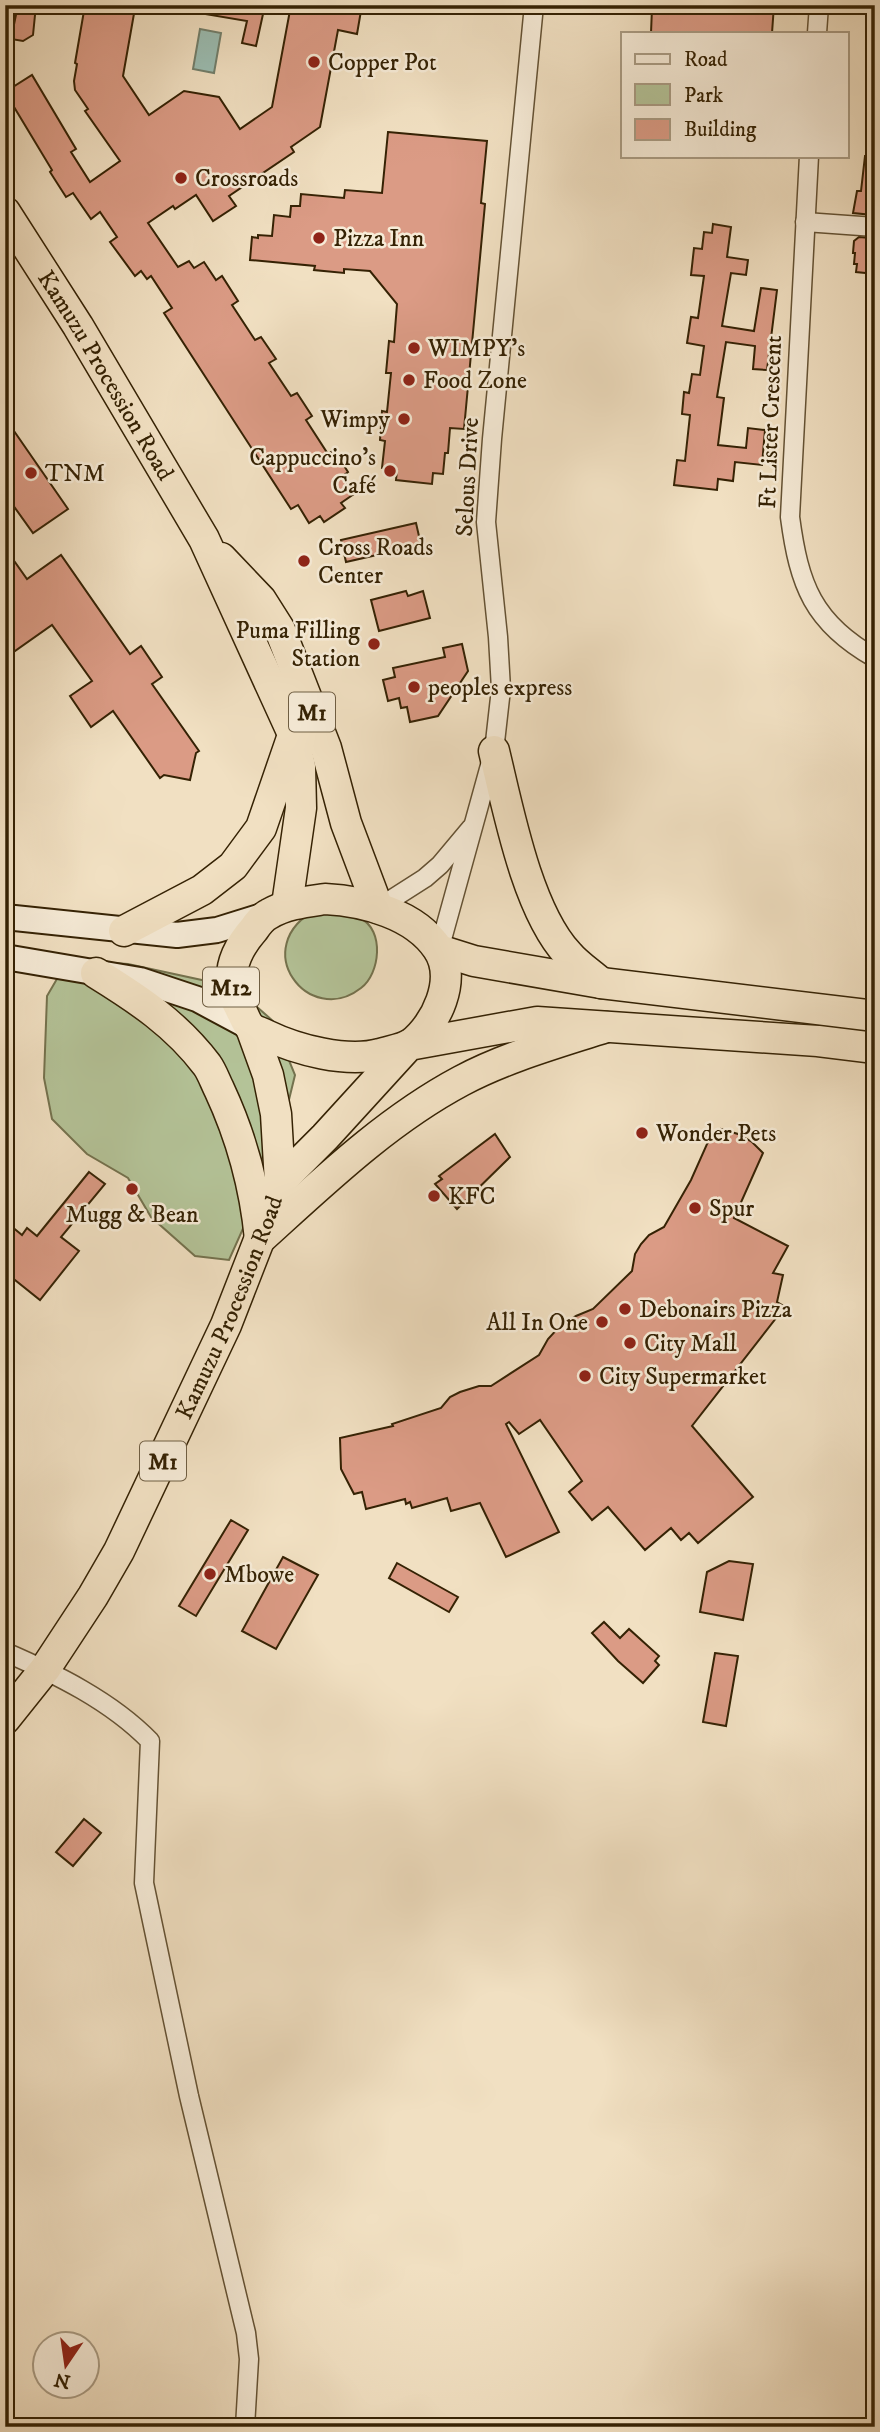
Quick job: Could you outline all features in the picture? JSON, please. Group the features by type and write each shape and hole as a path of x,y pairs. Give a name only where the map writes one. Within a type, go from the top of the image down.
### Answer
{"highway":[{"name":"Kamuzu Procession Road","path":"5,212 78,327 204,540"},
{"name":"M1","path":"204,540 293,734 300,766 301,808 276,910"},
{"name":"M1","path":"204,540 261,600 280,630 326,748 345,823 378,908"},
{"path":"124,931 202,890 233,866 261,828 293,734"},
{"path":"494,751 516,838 546,921 567,954 601,983"},
{"path":"276,910 349,900 399,917 417,929 439,950 474,961 601,983 875,1016"},
{"name":"M12","path":"276,910 242,942 232,964 230,982 235,1000 251,1028 304,1051 376,1055 409,1045 537,1022 818,1041 875,1048"},
{"name":"M12","path":"409,1045 433,1021 443,996 445,971 439,950"},
{"path":"96,973 149,1006 182,1035 209,1067 233,1123 252,1182 260,1238"},
{"path":"260,1238 348,1160 429,1100 463,1080 518,1056 606,1027"},
{"name":"M1","path":"251,1028 268,1075 276,1114 280,1181"},
{"name":"M1","path":"280,1181 326,1137 409,1045"},
{"name":"Kamuzu Procession Road","path":"5,1719 45,1669 120,1551 220,1338 280,1181"}],"main road":[{"path":"5,917 177,935 217,930 276,910"},
{"path":"5,957 139,980 172,989 251,1028"}],"street":[{"name":"Selous Drive","path":"439,950 494,751 501,690 486,522 534,5"},
{"path":"817,32 819,5"},
{"name":"Ft Lister Crescent","path":"809,158 790,517 802,580 818,610 839,634 875,658"},
{"path":"805,222 875,227"},
{"name":"Selous Drive","path":"378,908 425,878 440,865 475,823"},
{"path":"5,1652 45,1669 130,1720 150,1741 144,1883 189,2096 246,2333 249,2359 245,2427"}],"green space":[{"path":"317,909 360,918 368,924 376,942 376,963 367,981 361,988 341,998 322,998 306,991 293,978 286,962 287,943 296,925"},
{"path":"68,960 128,964 234,987 273,1021 295,1075 275,1157 229,1260 195,1256 151,1217 128,1178 87,1154 52,1119 44,1078 47,996"}],"water":[{"path":"200,29 221,33 214,73 193,69"}],"building":[{"path":"18,5 36,5 33,35 23,41 11,39"},
{"path":"85,5 121,5 135,8 123,76 149,115 184,91 219,97 240,129 272,107 291,5 362,5 357,34 338,30 320,127 291,147 294,152 229,196 236,206 213,221 196,195 148,223 178,267 189,261 194,268 204,262 216,280 222,276 238,301 232,305 255,340 261,337 276,359 269,363 291,396 297,393 312,416 306,420 328,454 334,450 348,472 343,476 354,494 341,503 345,508 324,522 320,516 309,523 298,505 291,509 164,313 172,308 151,276 147,279 141,271 135,276 110,242 117,237 100,212 91,219 73,193 66,197 5,92 32,75 76,149 71,152 90,182 120,161 85,111 88,109 75,90 75,63"},
{"path":"200,5 265,5 256,46 242,43 247,21 199,13"},
{"path":"672,5 774,5 772,32 651,32 652,8 672,11"},
{"path":"388,132 487,141 481,203 485,204 464,429 450,428 443,474 433,473 432,484 396,480 397,470 382,468 385,441 380,440 382,411 387,412 391,373 386,373 389,341 394,342 397,304 370,271 344,269 344,273 314,270 315,266 250,260 252,237 272,236 274,215 290,217 291,206 300,206 301,194 344,198 345,190 382,193"},
{"path":"865,156 875,157 875,215 853,213 857,191 861,191"},
{"path":"713,224 731,227 727,257 748,260 746,275 731,273 722,326 754,331 761,288 777,290 767,370 753,369 755,346 726,342 717,397 724,398 718,445 746,448 748,428 765,430 762,465 735,462 733,481 718,479 717,490 674,485 677,460 685,461 690,415 682,414 684,392 689,393 692,374 700,375 704,346 687,343 691,317 698,318 704,276 691,275 694,248 702,249 704,232 712,233"},
{"path":"859,237 871,238 870,243 875,244 875,274 856,272 854,241"},
{"path":"5,418 68,509 33,533 5,494"},
{"path":"416,523 421,545 346,562 341,540"},
{"path":"5,548 27,579 61,555 130,654 141,646 162,677 152,684 199,751 196,753 190,780 164,775 160,778 113,711 91,727 70,696 92,681 52,625 5,658"},
{"path":"406,591 408,596 423,591 430,618 379,631 371,600"},
{"path":"462,644 468,671 438,716 410,722 407,707 401,708 399,698 388,701 383,680 395,677 393,668 445,657 443,648"},
{"name":"City Mall","path":"721,1129 752,1142 763,1153 734,1218 788,1246 773,1273 783,1275 777,1302 782,1305 777,1311 780,1313 692,1426 753,1497 698,1543 689,1533 681,1540 671,1528 645,1550 608,1507 592,1520 569,1492 582,1481 540,1420 519,1434 509,1422 506,1424 559,1532 506,1557 480,1503 451,1511 447,1498 412,1508 410,1502 406,1504 405,1499 366,1509 362,1492 354,1494 341,1469 340,1438 393,1426 392,1424 441,1408 450,1397 479,1386 491,1386 539,1355 560,1326 593,1309 632,1271 635,1254 641,1244 649,1235 664,1227 691,1180 711,1135 717,1138"},
{"path":"495,1134 510,1157 457,1209 435,1184 442,1179 439,1176"},
{"path":"89,1172 105,1184 61,1237 79,1251 40,1300 5,1272 5,1221 22,1235 27,1228 37,1236"},
{"path":"231,1520 248,1530 196,1616 179,1606"},
{"path":"283,1557 318,1575 276,1649 242,1631"},
{"path":"729,1561 753,1564 743,1620 700,1612 707,1572"},
{"path":"397,1563 458,1597 449,1612 389,1578"},
{"path":"604,1622 620,1638 629,1629 659,1656 655,1661 659,1665 643,1683 592,1633"},
{"path":"715,1653 738,1656 726,1726 703,1722"},
{"path":"84,1819 101,1833 73,1866 56,1852"}],"place":[{"name":"Copper Pot","path":"314,62"},
{"name":"Crossroads","path":"181,178"},
{"name":"Pizza Inn","path":"319,238"},
{"name":"WIMPY’s","path":"414,348"},
{"name":"Food Zone","path":"409,380"},
{"name":"Wimpy","path":"404,419"},
{"name":"Cappuccino's Café","path":"390,471"},
{"name":"TNM","path":"31,473"},
{"name":"Cross Roads Center","path":"304,561"},
{"name":"Puma Filling Station","path":"374,644"},
{"name":"peoples express","path":"414,687"},
{"name":"Wonder Pets","path":"642,1133"},
{"name":"Mugg & Bean","path":"132,1189"},
{"name":"KFC","path":"434,1196"},
{"name":"Spur","path":"695,1208"},
{"name":"Debonairs Pizza","path":"625,1309"},
{"name":"All In One","path":"602,1322"},
{"name":"City Mall","path":"630,1343"},
{"name":"City Supermarket","path":"585,1376"},
{"name":"Mbowe","path":"210,1574"}]}
